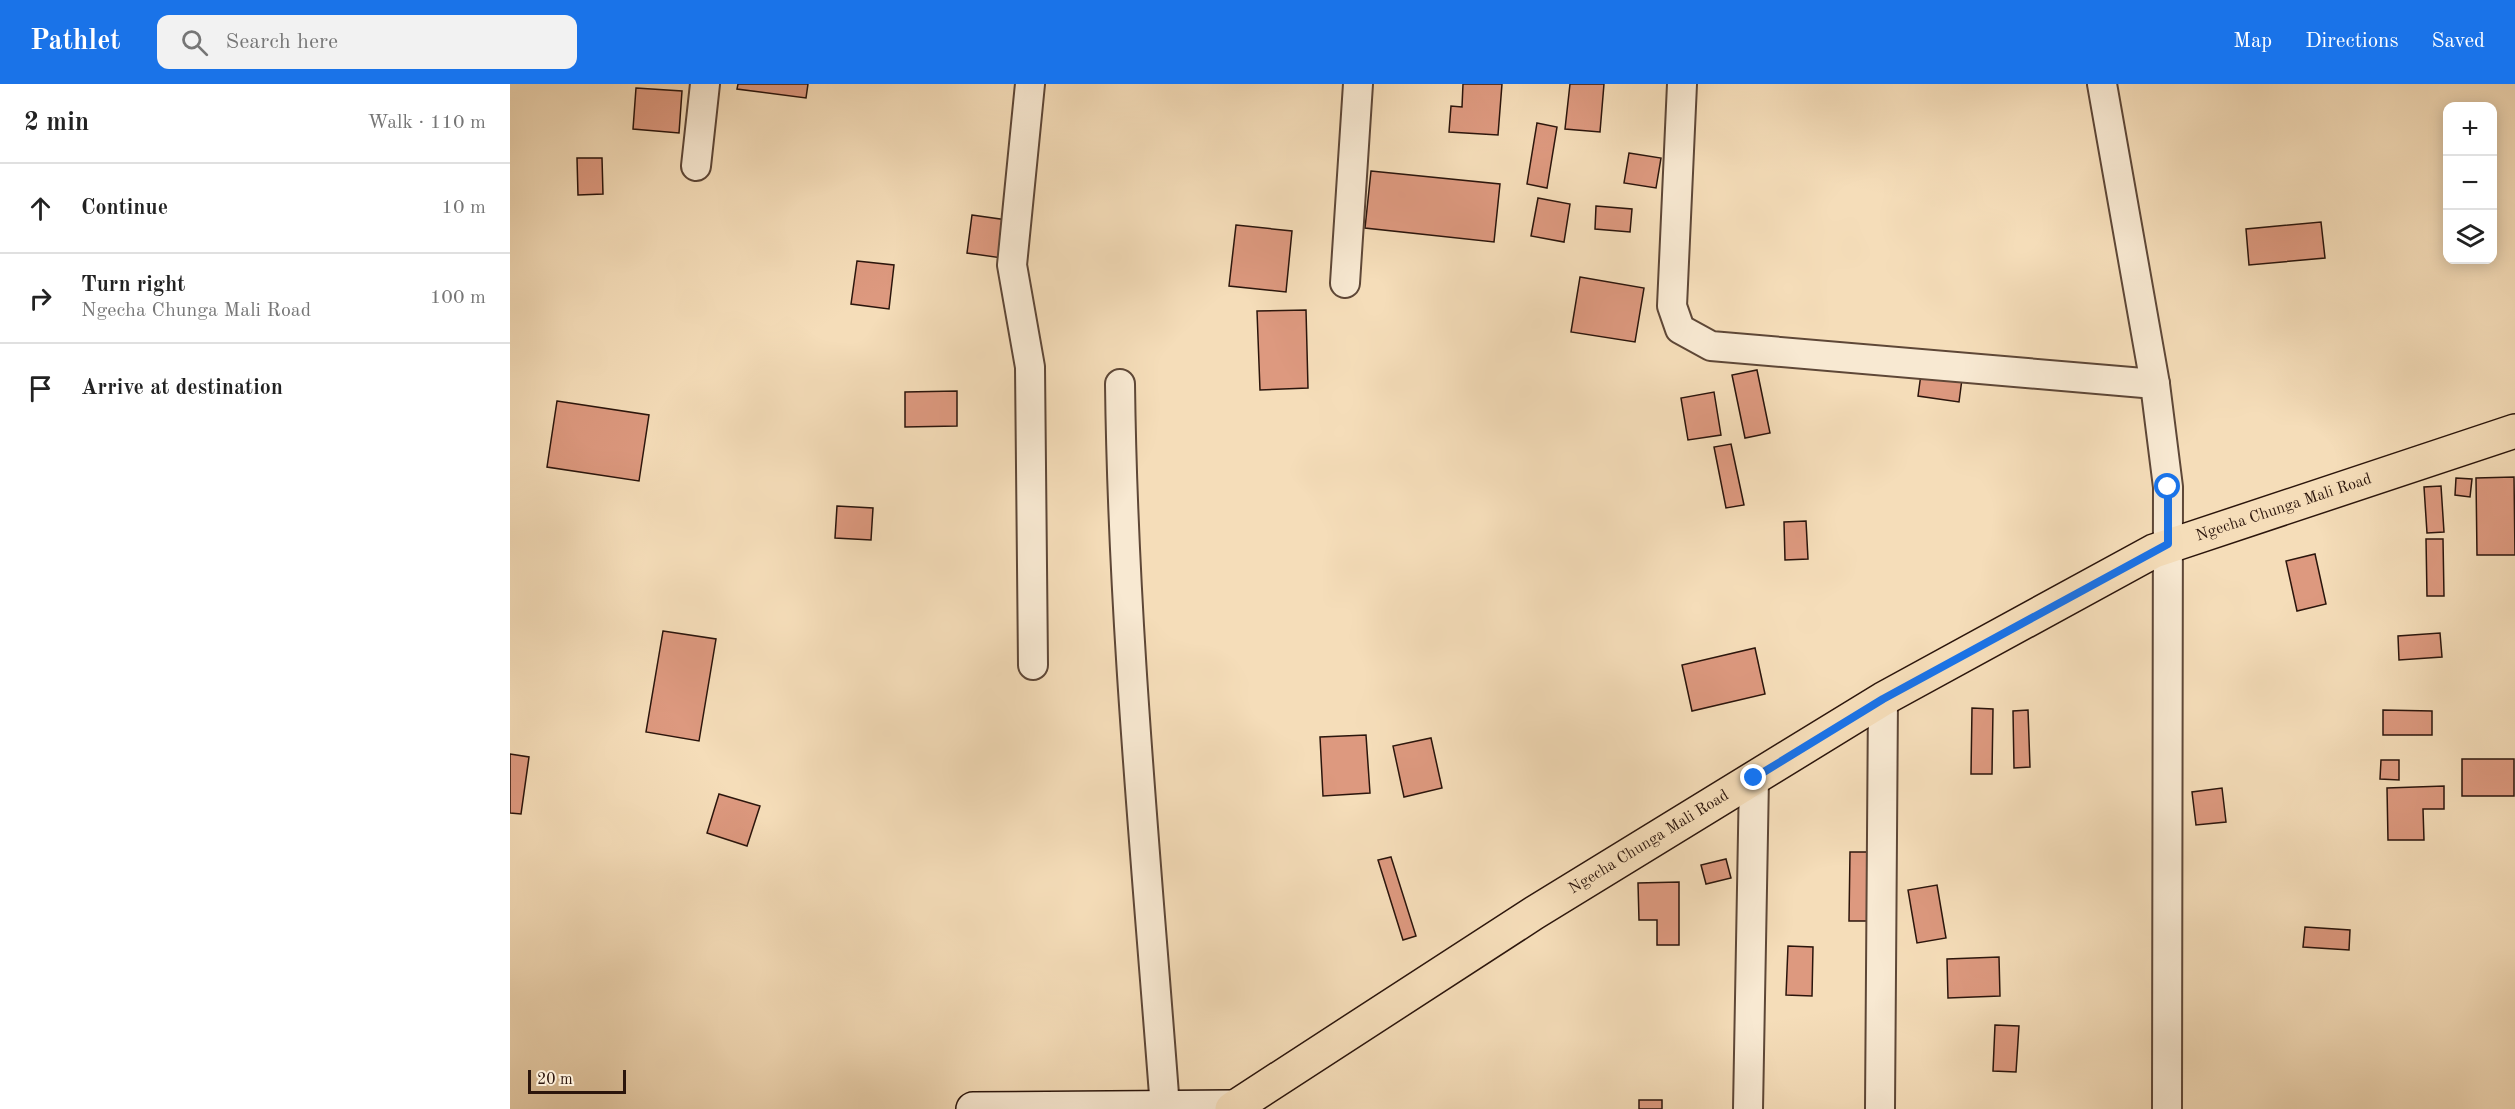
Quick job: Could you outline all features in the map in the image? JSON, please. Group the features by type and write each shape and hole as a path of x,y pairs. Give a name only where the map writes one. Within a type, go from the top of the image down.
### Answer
{"main road":[{"name":"Ngecha Chunga Mali Road","path":"1233,1108 1534,913 1883,699 2161,548 2515,431"}],"street":[{"path":"696,166 705,84"},
{"path":"1030,84 1012,265 1030,368 1033,665"},
{"path":"1345,284 1358,84"},
{"path":"1682,84 1672,306 1680,329 1711,346 2155,384"},
{"path":"2102,84 2155,384 2168,487 2161,548 2149,1109"},
{"path":"1120,384 1122,493 1139,767 1165,1108"},
{"path":"2515,431 2515,454"},
{"path":"2161,548 2167,1109"},
{"path":"1880,1109 1883,699"},
{"path":"1748,1109 1754,778"},
{"path":"973,1109 1233,1108"}],"building":[{"path":"738,84 808,84 806,98 737,89"},
{"path":"1463,84 1502,84 1498,135 1449,132 1451,106 1462,107"},
{"path":"1570,84 1604,84 1600,132 1565,129"},
{"path":"636,88 682,91 679,133 633,129"},
{"path":"1537,123 1557,127 1547,188 1527,184"},
{"path":"1629,153 1661,158 1656,188 1624,183"},
{"path":"577,158 602,158 603,194 578,195"},
{"path":"1371,171 1500,184 1494,242 1365,228"},
{"path":"1538,198 1570,204 1564,242 1531,236"},
{"path":"1596,206 1632,209 1630,232 1595,229"},
{"path":"972,215 1007,220 1002,258 967,253"},
{"path":"2321,222 2325,258 2249,265 2246,229"},
{"path":"1236,225 1292,231 1286,292 1229,286"},
{"path":"857,261 894,265 889,309 851,304"},
{"path":"1580,277 1644,288 1635,342 1571,332"},
{"path":"1306,310 1308,388 1260,390 1257,311"},
{"path":"1757,370 1770,433 1745,438 1732,375"},
{"path":"1921,374 1962,379 1959,402 1918,396"},
{"path":"957,391 957,426 905,427 905,392"},
{"path":"1714,392 1721,435 1688,440 1681,398"},
{"path":"557,401 649,415 639,481 547,467"},
{"path":"1731,444 1744,505 1726,508 1714,447"},
{"path":"2514,477 2515,555 2477,555 2476,478"},
{"path":"2456,478 2472,479 2470,497 2455,495"},
{"path":"2441,486 2444,532 2427,533 2424,487"},
{"path":"837,506 873,508 871,540 835,538"},
{"path":"1806,521 1808,559 1785,560 1784,522"},
{"path":"2426,539 2443,539 2444,596 2427,596"},
{"path":"2315,554 2326,604 2297,611 2286,561"},
{"path":"663,631 716,639 699,741 646,732"},
{"path":"2440,633 2442,657 2399,660 2398,636"},
{"path":"1755,648 1765,694 1692,711 1682,665"},
{"path":"1972,708 1993,709 1992,774 1971,774"},
{"path":"2028,710 2030,767 2014,768 2013,711"},
{"path":"2383,710 2432,711 2432,735 2383,735"},
{"path":"1366,735 1370,793 1323,796 1320,737"},
{"path":"1431,738 1442,788 1404,797 1393,746"},
{"path":"510,754 529,757 521,814 510,813"},
{"path":"2462,759 2514,759 2514,796 2462,796"},
{"path":"2381,760 2399,760 2399,780 2380,779"},
{"path":"2444,786 2444,809 2423,809 2424,840 2388,840 2387,788"},
{"path":"2222,788 2226,822 2196,825 2192,792"},
{"path":"719,794 760,806 747,846 707,833"},
{"path":"1850,852 1873,852 1872,921 1849,921"},
{"path":"1391,857 1416,936 1403,940 1378,860"},
{"path":"1726,859 1731,878 1706,884 1701,865"},
{"path":"1679,882 1679,945 1657,945 1657,920 1639,920 1638,883"},
{"path":"1937,885 1946,938 1917,943 1908,890"},
{"path":"2305,927 2350,930 2349,950 2303,947"},
{"path":"1788,946 1813,947 1812,996 1786,995"},
{"path":"1999,957 2000,996 1948,998 1947,959"},
{"path":"1995,1025 2019,1026 2016,1072 1993,1071"},
{"path":"1639,1100 1662,1100 1662,1109 1639,1109"}],"route":[{"path":"1754,778 1883,699 2168,544 2168,487"}]}
